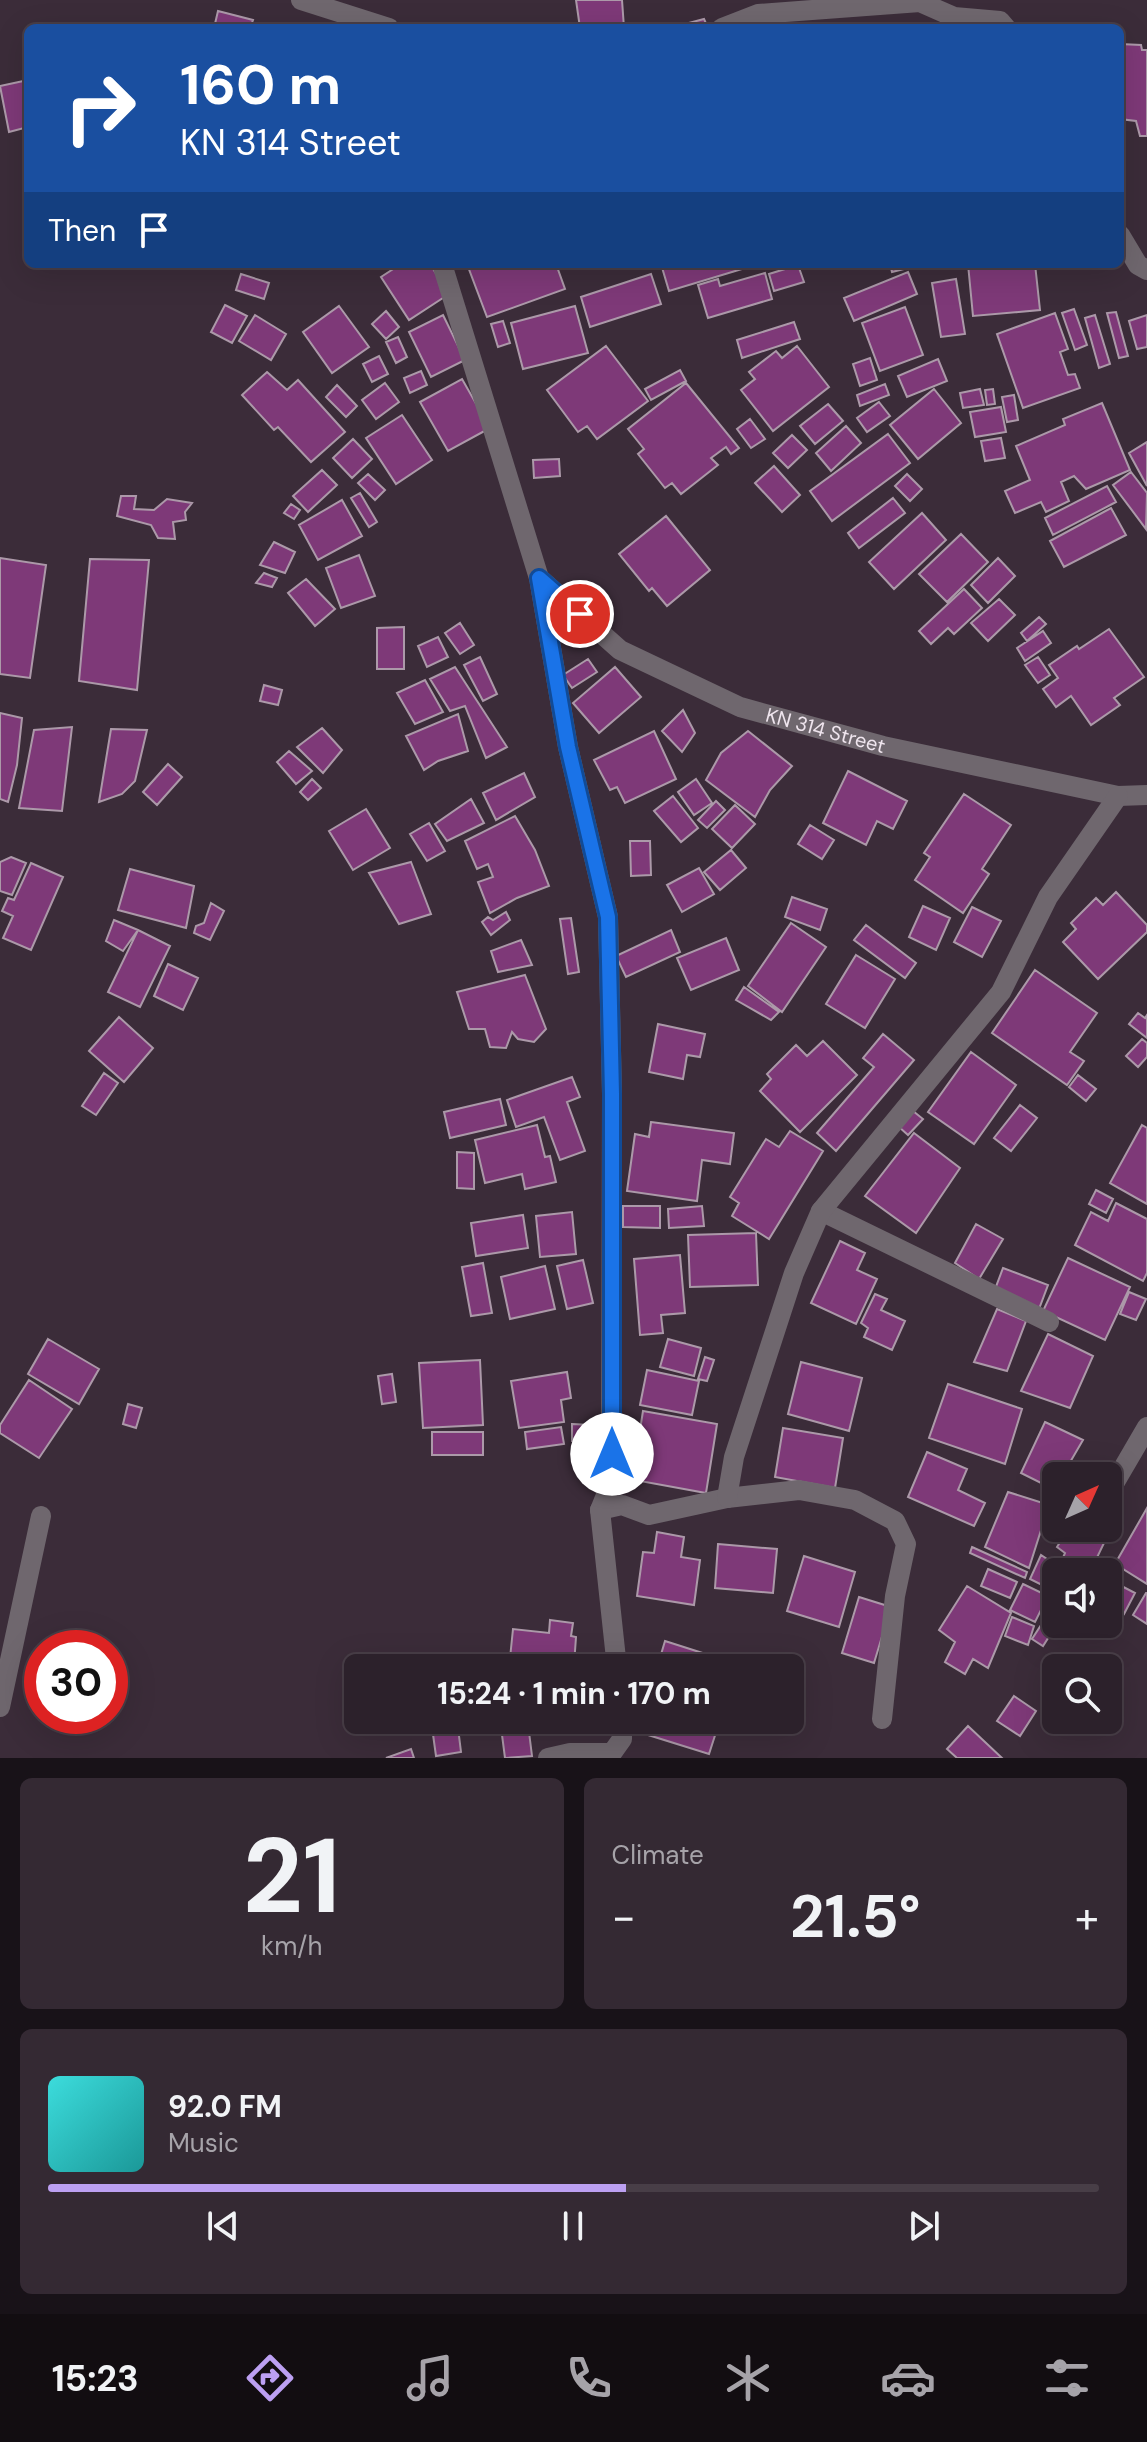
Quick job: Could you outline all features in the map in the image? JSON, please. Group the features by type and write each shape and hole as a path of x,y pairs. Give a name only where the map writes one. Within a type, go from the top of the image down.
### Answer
{"street":[{"path":"301,0 376,24"},
{"path":"732,24 758,14 920,2 954,17 1000,21 1003,24"},
{"path":"1124,242 1138,265 1147,270"},
{"path":"443,268 539,578 568,747 608,917 612,1094 611,1483 600,1510 615,1654"},
{"name":"KN 314 Street","path":"539,578 620,650 740,707 883,746 1118,796 1147,795"},
{"path":"727,1498 734,1457 794,1273 821,1211 1001,992 1048,897 1118,796"},
{"path":"821,1211 1049,1322"},
{"path":"1122,1470 1147,1427"},
{"path":"600,1510 622,1505 649,1515 727,1498 799,1490 855,1500 895,1521 906,1544 895,1596 882,1719"},
{"path":"0,1707 41,1516"},
{"path":"548,1758 570,1753 612,1753 622,1734"}],"building":[{"path":"576,0 622,0 624,24 579,24"},
{"path":"218,11 253,20 252,24 215,24"},
{"path":"704,19 706,24 685,24"},
{"path":"1124,44 1141,45 1142,50 1147,50 1147,136 1140,136 1136,121 1124,120"},
{"path":"24,81 24,128 9,132 0,86"},
{"path":"395,268 433,268 449,294 409,320 381,277"},
{"path":"469,268 557,268 565,289 487,317"},
{"path":"662,268 745,268 669,291"},
{"path":"799,268 804,282 774,291 769,274"},
{"path":"968,268 1035,268 1040,310 973,316"},
{"path":"908,272 917,294 854,321 844,298"},
{"path":"765,273 772,299 708,318 698,285 718,279 720,286"},
{"path":"241,274 269,283 264,299 236,290"},
{"path":"651,274 661,304 590,327 581,297"},
{"path":"956,279 965,334 941,337 932,283"},
{"path":"225,305 247,316 232,343 211,332"},
{"path":"339,306 369,347 332,373 303,332"},
{"path":"575,306 588,353 523,369 511,323"},
{"path":"905,307 923,355 880,371 862,323"},
{"path":"1074,309 1087,345 1075,350 1062,313"},
{"path":"386,311 399,327 386,339 372,324"},
{"path":"1116,312 1128,356 1119,358 1107,313"},
{"path":"1055,313 1068,349 1060,352 1068,375 1075,374 1080,388 1023,408 997,334"},
{"path":"255,315 286,334 271,360 239,341"},
{"path":"443,315 465,360 431,377 409,332"},
{"path":"1095,315 1110,364 1099,368 1085,318"},
{"path":"1147,315 1147,347 1137,349 1129,321"},
{"path":"503,321 510,343 498,347 491,324"},
{"path":"794,322 800,339 742,358 737,340"},
{"path":"398,337 407,357 396,363 386,342"},
{"path":"606,346 648,401 597,439 587,426 578,432 547,390"},
{"path":"797,346 829,387 773,431 741,390 755,379 749,372 776,351 782,358"},
{"path":"379,356 388,374 372,382 363,364"},
{"path":"870,358 877,380 860,386 853,364"},
{"path":"938,359 947,381 907,397 898,376"},
{"path":"680,370 686,381 651,400 645,389"},
{"path":"421,371 427,385 410,393 404,378"},
{"path":"267,372 287,390 298,380 345,432 311,462 278,427 274,430 242,395"},
{"path":"462,379 490,428 448,451 420,402"},
{"path":"385,383 399,402 376,419 362,400"},
{"path":"686,383 739,448 731,454 726,447 711,458 718,465 681,494 672,483 665,488 638,454 644,449 628,429"},
{"path":"885,384 889,395 860,406 857,395"},
{"path":"337,385 357,406 346,417 326,397"},
{"path":"934,389 961,423 918,459 890,425"},
{"path":"980,389 984,405 963,408 960,393"},
{"path":"993,389 995,404 987,405 985,390"},
{"path":"1014,395 1018,420 1007,422 1002,397"},
{"path":"879,402 890,416 867,432 857,418"},
{"path":"1102,403 1130,470 1086,489 1074,476 1061,482 1069,501 1046,512 1041,502 1015,513 1005,491 1030,480 1016,446 1065,425 1063,419"},
{"path":"828,404 843,421 815,444 800,426"},
{"path":"1001,407 1006,432 975,437 970,412"},
{"path":"402,415 432,460 396,484 366,438"},
{"path":"750,419 765,439 751,448 737,429"},
{"path":"846,426 861,443 831,471 816,453"},
{"path":"888,434 910,463 832,521 810,491"},
{"path":"792,435 807,450 788,468 773,453"},
{"path":"1001,438 1005,458 985,461 981,441"},
{"path":"353,439 372,459 352,478 333,458"},
{"path":"1147,442 1147,486 1129,453"},
{"path":"559,459 560,476 534,478 533,460"},
{"path":"774,466 800,495 782,512 755,483"},
{"path":"322,470 337,485 308,512 293,496"},
{"path":"1131,472 1147,493 1146,529 1113,485"},
{"path":"368,474 385,490 375,500 358,483"},
{"path":"907,474 922,489 910,501 895,486"},
{"path":"1107,486 1116,502 1053,535 1045,518"},
{"path":"360,493 377,522 369,527 351,498"},
{"path":"121,496 136,496 134,509 154,510 167,499 192,503 185,512 186,520 173,522 175,539 158,538 151,525 117,516"},
{"path":"893,498 905,513 859,548 848,533"},
{"path":"342,500 362,536 318,560 299,525"},
{"path":"291,504 300,510 294,519 284,513"},
{"path":"1111,508 1126,535 1064,567 1050,541"},
{"path":"922,513 946,540 894,589 869,562"},
{"path":"666,516 710,570 667,606 652,588 649,591 619,554"},
{"path":"961,534 988,562 947,602 919,574"},
{"path":"274,542 295,552 285,573 260,565"},
{"path":"359,555 375,596 341,608 326,568"},
{"path":"0,558 46,565 30,678 0,674"},
{"path":"998,558 1015,576 988,603 971,585"},
{"path":"90,559 149,560 137,690 79,681"},
{"path":"264,573 277,578 272,587 256,583"},
{"path":"306,579 335,609 315,626 288,593"},
{"path":"964,589 982,608 954,634 948,628 931,644 919,631"},
{"path":"999,599 1015,615 988,641 971,623"},
{"path":"1039,617 1046,624 1027,641 1021,633"},
{"path":"460,623 474,645 460,654 445,633"},
{"path":"404,627 404,669 377,669 377,628"},
{"path":"1109,629 1144,677 1114,698 1120,705 1091,725 1071,696 1056,707 1043,689 1058,678 1049,665"},
{"path":"1043,631 1051,643 1025,661 1017,648"},
{"path":"438,637 448,657 427,667 418,646"},
{"path":"480,657 497,694 483,701 464,665"},
{"path":"1038,657 1050,675 1038,683 1025,665"},
{"path":"588,659 597,672 572,688 563,675"},
{"path":"455,667 507,747 486,758 465,706 450,711 430,679"},
{"path":"615,667 641,697 599,733 573,703"},
{"path":"425,680 443,712 415,724 397,693"},
{"path":"264,685 282,690 278,705 260,701"},
{"path":"683,710 695,733 682,752 662,731"},
{"path":"0,713 22,718 17,765 8,802 0,799"},
{"path":"458,714 468,751 438,761 424,770 406,736"},
{"path":"72,727 62,811 19,808 34,730"},
{"path":"322,728 342,750 323,773 297,747"},
{"path":"111,729 147,730 135,781 122,794 99,802"},
{"path":"654,731 676,779 625,803 617,787 610,790 594,760"},
{"path":"748,731 792,766 770,790 755,817 706,780 721,753"},
{"path":"289,751 312,771 296,784 277,762"},
{"path":"168,764 182,777 157,805 143,792"},
{"path":"848,771 907,801 893,829 877,821 866,845 823,823"},
{"path":"524,773 535,797 496,820 483,793"},
{"path":"312,779 321,788 308,800 300,792"},
{"path":"696,779 712,803 694,815 678,792"},
{"path":"964,794 1011,825 982,869 989,874 963,913 915,880 930,857 924,853"},
{"path":"673,796 698,828 681,842 654,811"},
{"path":"471,799 484,823 447,841 435,824"},
{"path":"716,801 725,810 707,828 698,820"},
{"path":"735,805 755,824 732,848 712,829"},
{"path":"366,809 390,848 353,870 329,831"},
{"path":"515,816 535,850 549,886 517,898 490,913 478,882 493,877 488,864 477,869 465,841"},
{"path":"429,823 445,851 427,861 410,834"},
{"path":"810,825 834,840 822,859 798,844"},
{"path":"630,841 650,841 651,875 631,876"},
{"path":"731,850 746,868 720,890 704,872"},
{"path":"11,857 26,863 12,895 0,891 0,862"},
{"path":"411,862 431,914 399,924 369,873"},
{"path":"31,863 63,877 31,950 3,938 13,916 2,911 8,898 14,900"},
{"path":"699,868 714,894 682,912 667,885"},
{"path":"130,869 194,886 186,928 118,910"},
{"path":"1116,892 1147,925 1147,932 1098,979 1063,942 1076,929 1071,923 1096,898 1103,905"},
{"path":"792,897 827,909 820,930 785,917"},
{"path":"211,903 224,911 210,940 194,933 196,926 204,923"},
{"path":"923,906 950,918 936,950 909,937"},
{"path":"972,907 1001,921 982,957 954,942"},
{"path":"506,912 510,920 491,935 482,922"},
{"path":"571,918 579,972 568,974 560,919"},
{"path":"114,920 138,930 123,951 106,941"},
{"path":"791,923 826,947 782,1012 748,986"},
{"path":"866,925 916,963 905,978 854,940"},
{"path":"138,930 170,946 140,1007 108,992"},
{"path":"671,930 680,952 626,977 616,956"},
{"path":"726,938 739,970 691,990 677,958"},
{"path":"521,940 532,965 498,972 491,951"},
{"path":"856,955 895,979 865,1028 826,1004"},
{"path":"168,964 198,978 183,1010 154,996"},
{"path":"1035,970 1097,1013 1070,1052 1084,1061 1067,1085 992,1033"},
{"path":"525,975 546,1029 534,1042 518,1039 512,1032 506,1048 490,1047 485,1029 469,1029 457,992"},
{"path":"744,987 779,1012 771,1020 736,1000"},
{"path":"1138,1013 1145,1018 1147,1015 1147,1038 1129,1024"},
{"path":"119,1017 153,1048 124,1082 89,1051"},
{"path":"658,1024 705,1034 700,1057 687,1055 683,1079 649,1072"},
{"path":"883,1034 914,1060 836,1151 817,1133 874,1067 863,1058"},
{"path":"1142,1039 1147,1043 1147,1057 1138,1067 1126,1056"},
{"path":"823,1041 857,1075 800,1132 760,1091 771,1079 767,1074 796,1045 807,1056"},
{"path":"971,1052 1016,1085 974,1144 928,1112"},
{"path":"104,1073 118,1083 96,1115 82,1106"},
{"path":"1078,1075 1096,1089 1086,1101 1069,1087"},
{"path":"572,1077 580,1097 567,1102 585,1151 560,1160 544,1117 516,1127 507,1100"},
{"path":"500,1099 506,1125 450,1138 444,1112"},
{"path":"1020,1105 1037,1118 1011,1151 994,1138"},
{"path":"913,1111 923,1119 908,1135 899,1127"},
{"path":"651,1122 734,1133 730,1164 702,1160 697,1201 627,1191 635,1134 649,1137"},
{"path":"537,1125 545,1157 550,1156 556,1182 525,1189 522,1174 485,1183 475,1140"},
{"path":"1142,1125 1147,1128 1147,1204 1110,1183"},
{"path":"790,1131 823,1151 769,1239 732,1216 739,1203 730,1197 766,1139 779,1147"},
{"path":"914,1133 960,1168 916,1233 865,1196"},
{"path":"457,1152 474,1153 474,1189 457,1188"},
{"path":"1096,1190 1113,1199 1106,1213 1089,1204"},
{"path":"1116,1203 1147,1219 1147,1273 1143,1281 1075,1245 1091,1212 1108,1221"},
{"path":"623,1206 660,1206 660,1228 623,1227"},
{"path":"702,1206 704,1226 669,1228 668,1209"},
{"path":"572,1212 576,1254 540,1257 536,1216"},
{"path":"523,1215 528,1248 476,1256 471,1223"},
{"path":"976,1224 1003,1239 979,1279 955,1263"},
{"path":"756,1233 758,1285 690,1287 688,1235"},
{"path":"840,1241 865,1253 857,1270 877,1279 856,1324 811,1303"},
{"path":"680,1255 685,1313 661,1315 663,1333 640,1335 634,1259"},
{"path":"1068,1258 1130,1287 1105,1340 1043,1311"},
{"path":"583,1260 593,1303 567,1309 557,1266"},
{"path":"483,1263 492,1313 471,1316 462,1267"},
{"path":"545,1266 555,1309 510,1319 501,1277"},
{"path":"1003,1268 1048,1285 1039,1309 994,1292"},
{"path":"1129,1292 1146,1299 1136,1320 1120,1314"},
{"path":"875,1294 887,1299 881,1310 905,1321 892,1350 864,1337 868,1328 861,1323"},
{"path":"997,1309 1026,1321 1007,1371 974,1362"},
{"path":"1048,1334 1093,1356 1070,1408 1021,1391"},
{"path":"48,1339 99,1369 79,1404 28,1374"},
{"path":"668,1339 701,1348 694,1376 660,1367"},
{"path":"705,1357 714,1360 707,1381 698,1379"},
{"path":"480,1360 483,1425 423,1428 419,1363"},
{"path":"801,1362 862,1378 849,1431 788,1414"},
{"path":"647,1370 699,1381 692,1415 640,1405"},
{"path":"567,1372 571,1398 561,1400 564,1422 519,1428 511,1381"},
{"path":"392,1374 396,1402 382,1404 378,1376"},
{"path":"29,1380 72,1409 39,1458 0,1433 0,1425"},
{"path":"948,1384 1022,1409 1005,1464 929,1438"},
{"path":"128,1404 142,1408 136,1428 123,1424"},
{"path":"643,1411 717,1424 706,1493 640,1481 642,1469 634,1468"},
{"path":"1045,1422 1083,1440 1070,1462 1042,1462 1042,1484 1021,1473"},
{"path":"572,1424 591,1425 591,1442 572,1441"},
{"path":"561,1427 564,1444 527,1449 525,1432"},
{"path":"783,1428 843,1438 835,1488 775,1477"},
{"path":"432,1432 483,1432 483,1455 432,1455"},
{"path":"927,1452 967,1469 958,1490 985,1503 974,1526 908,1497"},
{"path":"1008,1492 1042,1503 1042,1527 1029,1568 985,1547"},
{"path":"1147,1508 1147,1584 1122,1568 1122,1558 1118,1558"},
{"path":"657,1532 684,1537 681,1557 700,1560 694,1605 637,1596 643,1552 654,1553"},
{"path":"1060,1542 1105,1542 1097,1558 1063,1558 1065,1553 1057,1547"},
{"path":"718,1544 777,1549 773,1593 715,1588"},
{"path":"972,1547 1027,1572 1025,1578 970,1553"},
{"path":"1041,1555 1046,1558 1042,1558 1042,1585 1030,1579"},
{"path":"804,1556 855,1572 839,1627 787,1611"},
{"path":"988,1569 1017,1582 1010,1598 981,1586"},
{"path":"1023,1584 1042,1593 1042,1608 1035,1622 1010,1610"},
{"path":"967,1586 1011,1613 988,1668 973,1659 965,1674 945,1662 955,1642 939,1630"},
{"path":"1122,1586 1135,1593 1122,1613"},
{"path":"1147,1593 1147,1624 1133,1615"},
{"path":"859,1597 891,1607 874,1663 842,1653"},
{"path":"1012,1617 1034,1626 1028,1645 1005,1636"},
{"path":"550,1620 573,1623 571,1636 576,1637 575,1654 510,1654 513,1629 549,1633"},
{"path":"1042,1624 1042,1638 1048,1638 1043,1646 1032,1639"},
{"path":"665,1641 706,1654 661,1654"},
{"path":"1014,1696 1036,1711 1020,1736 997,1721"},
{"path":"968,1726 1002,1758 957,1758 947,1749"},
{"path":"433,1734 459,1734 461,1752 436,1756"},
{"path":"529,1734 532,1756 505,1758 502,1735"},
{"path":"645,1734 715,1734 709,1754"},
{"path":"411,1749 414,1758 386,1758"}],"route":[{"path":"580,614 539,578 568,747 608,917 612,1094 612,1454"}]}
